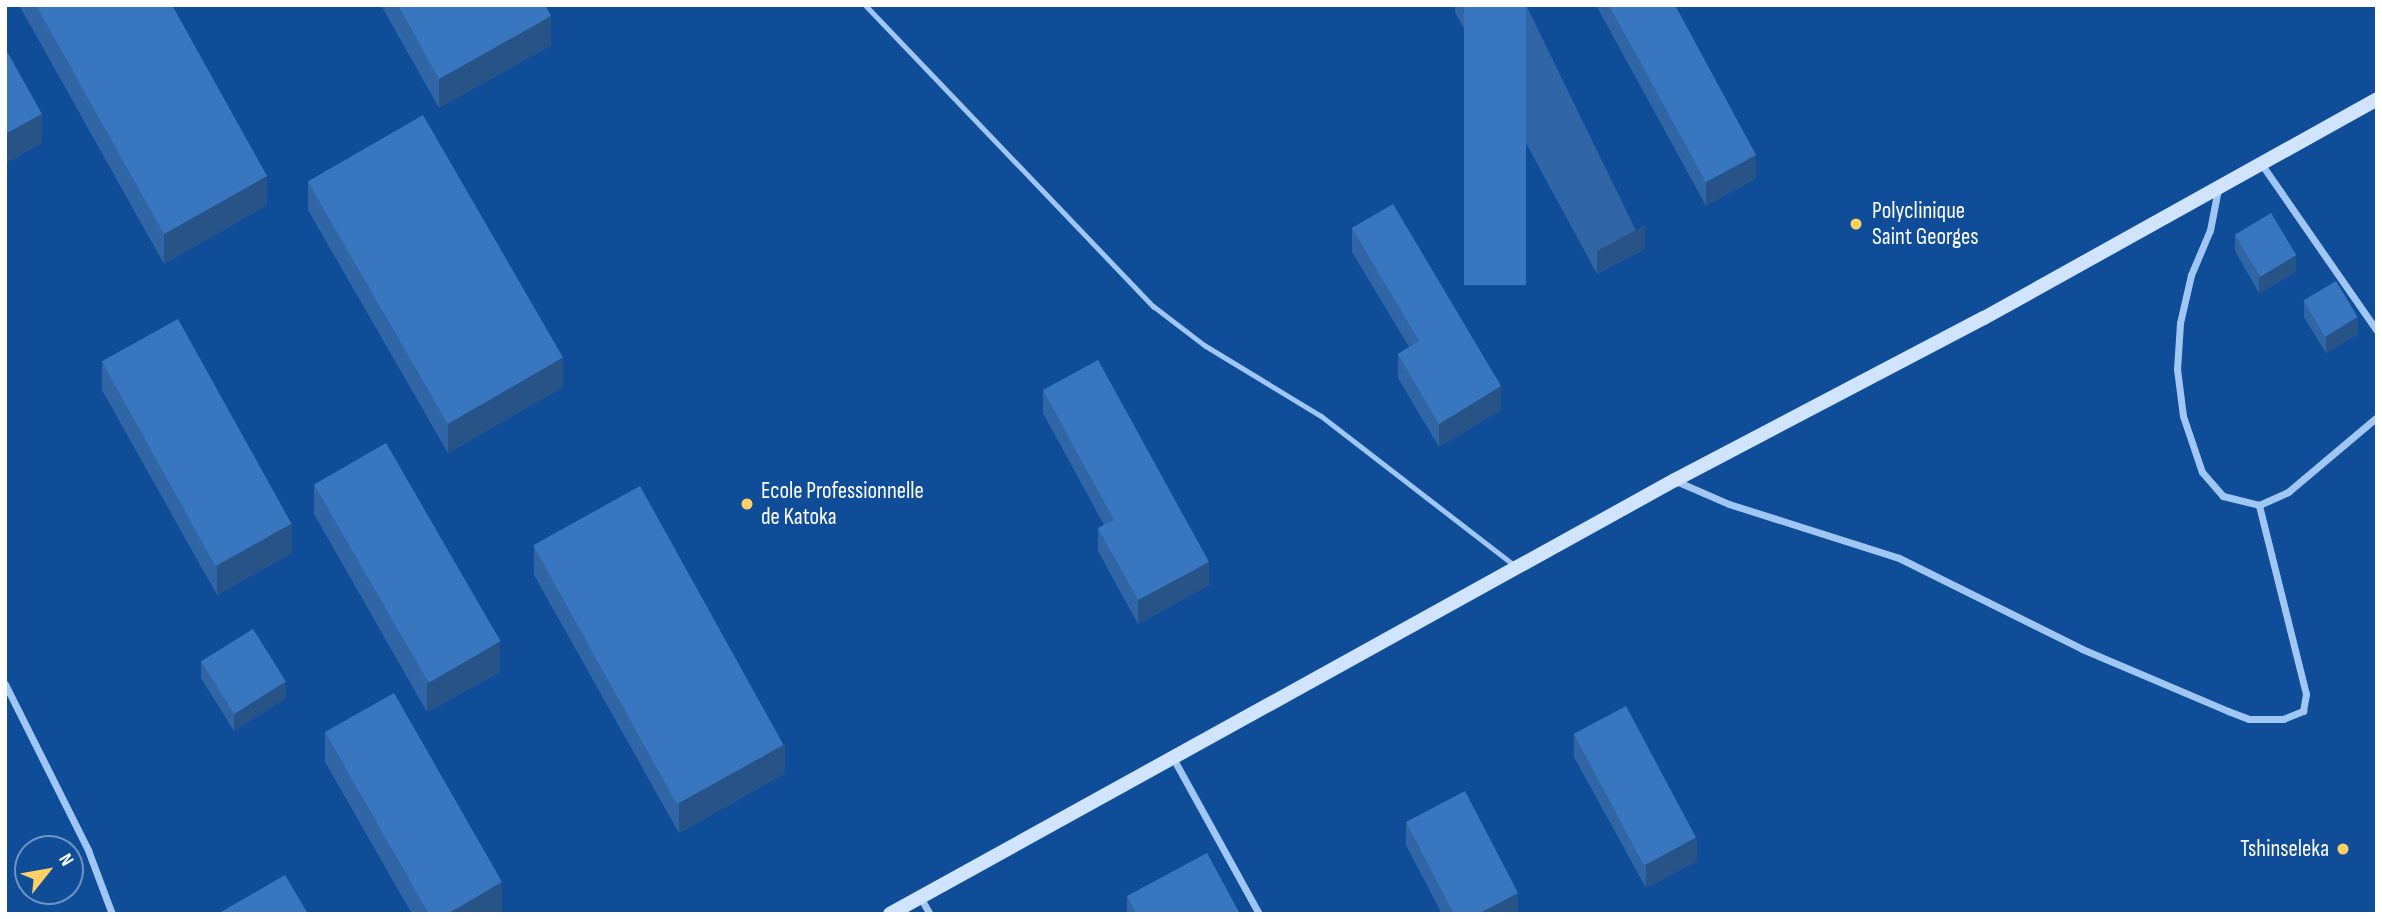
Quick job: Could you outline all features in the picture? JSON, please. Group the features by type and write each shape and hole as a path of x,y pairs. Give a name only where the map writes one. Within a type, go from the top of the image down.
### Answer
{"street":[{"path":"890,914 1675,480 1949,337 2259,161 2377,99"},
{"path":"2259,161 2377,331"},
{"path":"2219,184 2210,230 2191,275 2180,323 2177,369 2183,416 2202,472 2223,496 2259,505 2288,492 2377,417"},
{"path":"1675,480 1730,504 1899,558 2082,649 2238,715 2283,719 2303,711 2306,694 2259,505"},
{"path":"5,684 88,850 112,914"},
{"path":"1173,758 1259,914"},
{"path":"920,897 930,914"}],"lane":[{"path":"865,5 1153,306 1204,345 1331,423 1517,568"}],"building":[{"path":"36,5 172,5 267,176 164,234"},
{"path":"398,5 545,5 551,16 439,79"},
{"path":"1464,5 1526,5 1526,285 1464,285"},
{"path":"1609,5 1675,5 1756,155 1706,182"},
{"path":"5,48 42,114 5,134"},
{"path":"423,115 563,357 448,424 308,182"},
{"path":"1393,204 1501,386 1439,424 1398,354 1419,341 1352,228"},
{"path":"2271,213 2296,255 2260,277 2235,235"},
{"path":"2336,281 2358,317 2325,337 2303,301"},
{"path":"178,319 291,524 215,566 102,361"},
{"path":"1098,360 1209,562 1138,600 1098,528 1114,520 1043,390"},
{"path":"386,443 500,641 429,683 314,484"},
{"path":"640,486 784,745 677,804 533,545"},
{"path":"253,629 286,682 234,714 201,661"},
{"path":"394,693 502,882 447,914 429,914 325,732"},
{"path":"1626,706 1696,838 1644,865 1574,734"},
{"path":"1465,791 1518,893 1478,914 1454,914 1406,822"},
{"path":"1207,853 1240,914 1137,914 1127,896"},
{"path":"285,875 308,914 222,914 221,912"}],"place":[{"name":"Polyclinique Saint Georges","path":"1856,224"},
{"name":"Ecole Professionnelle de Katoka","path":"747,504"},
{"name":"Tshinseleka","path":"2343,849"}]}
